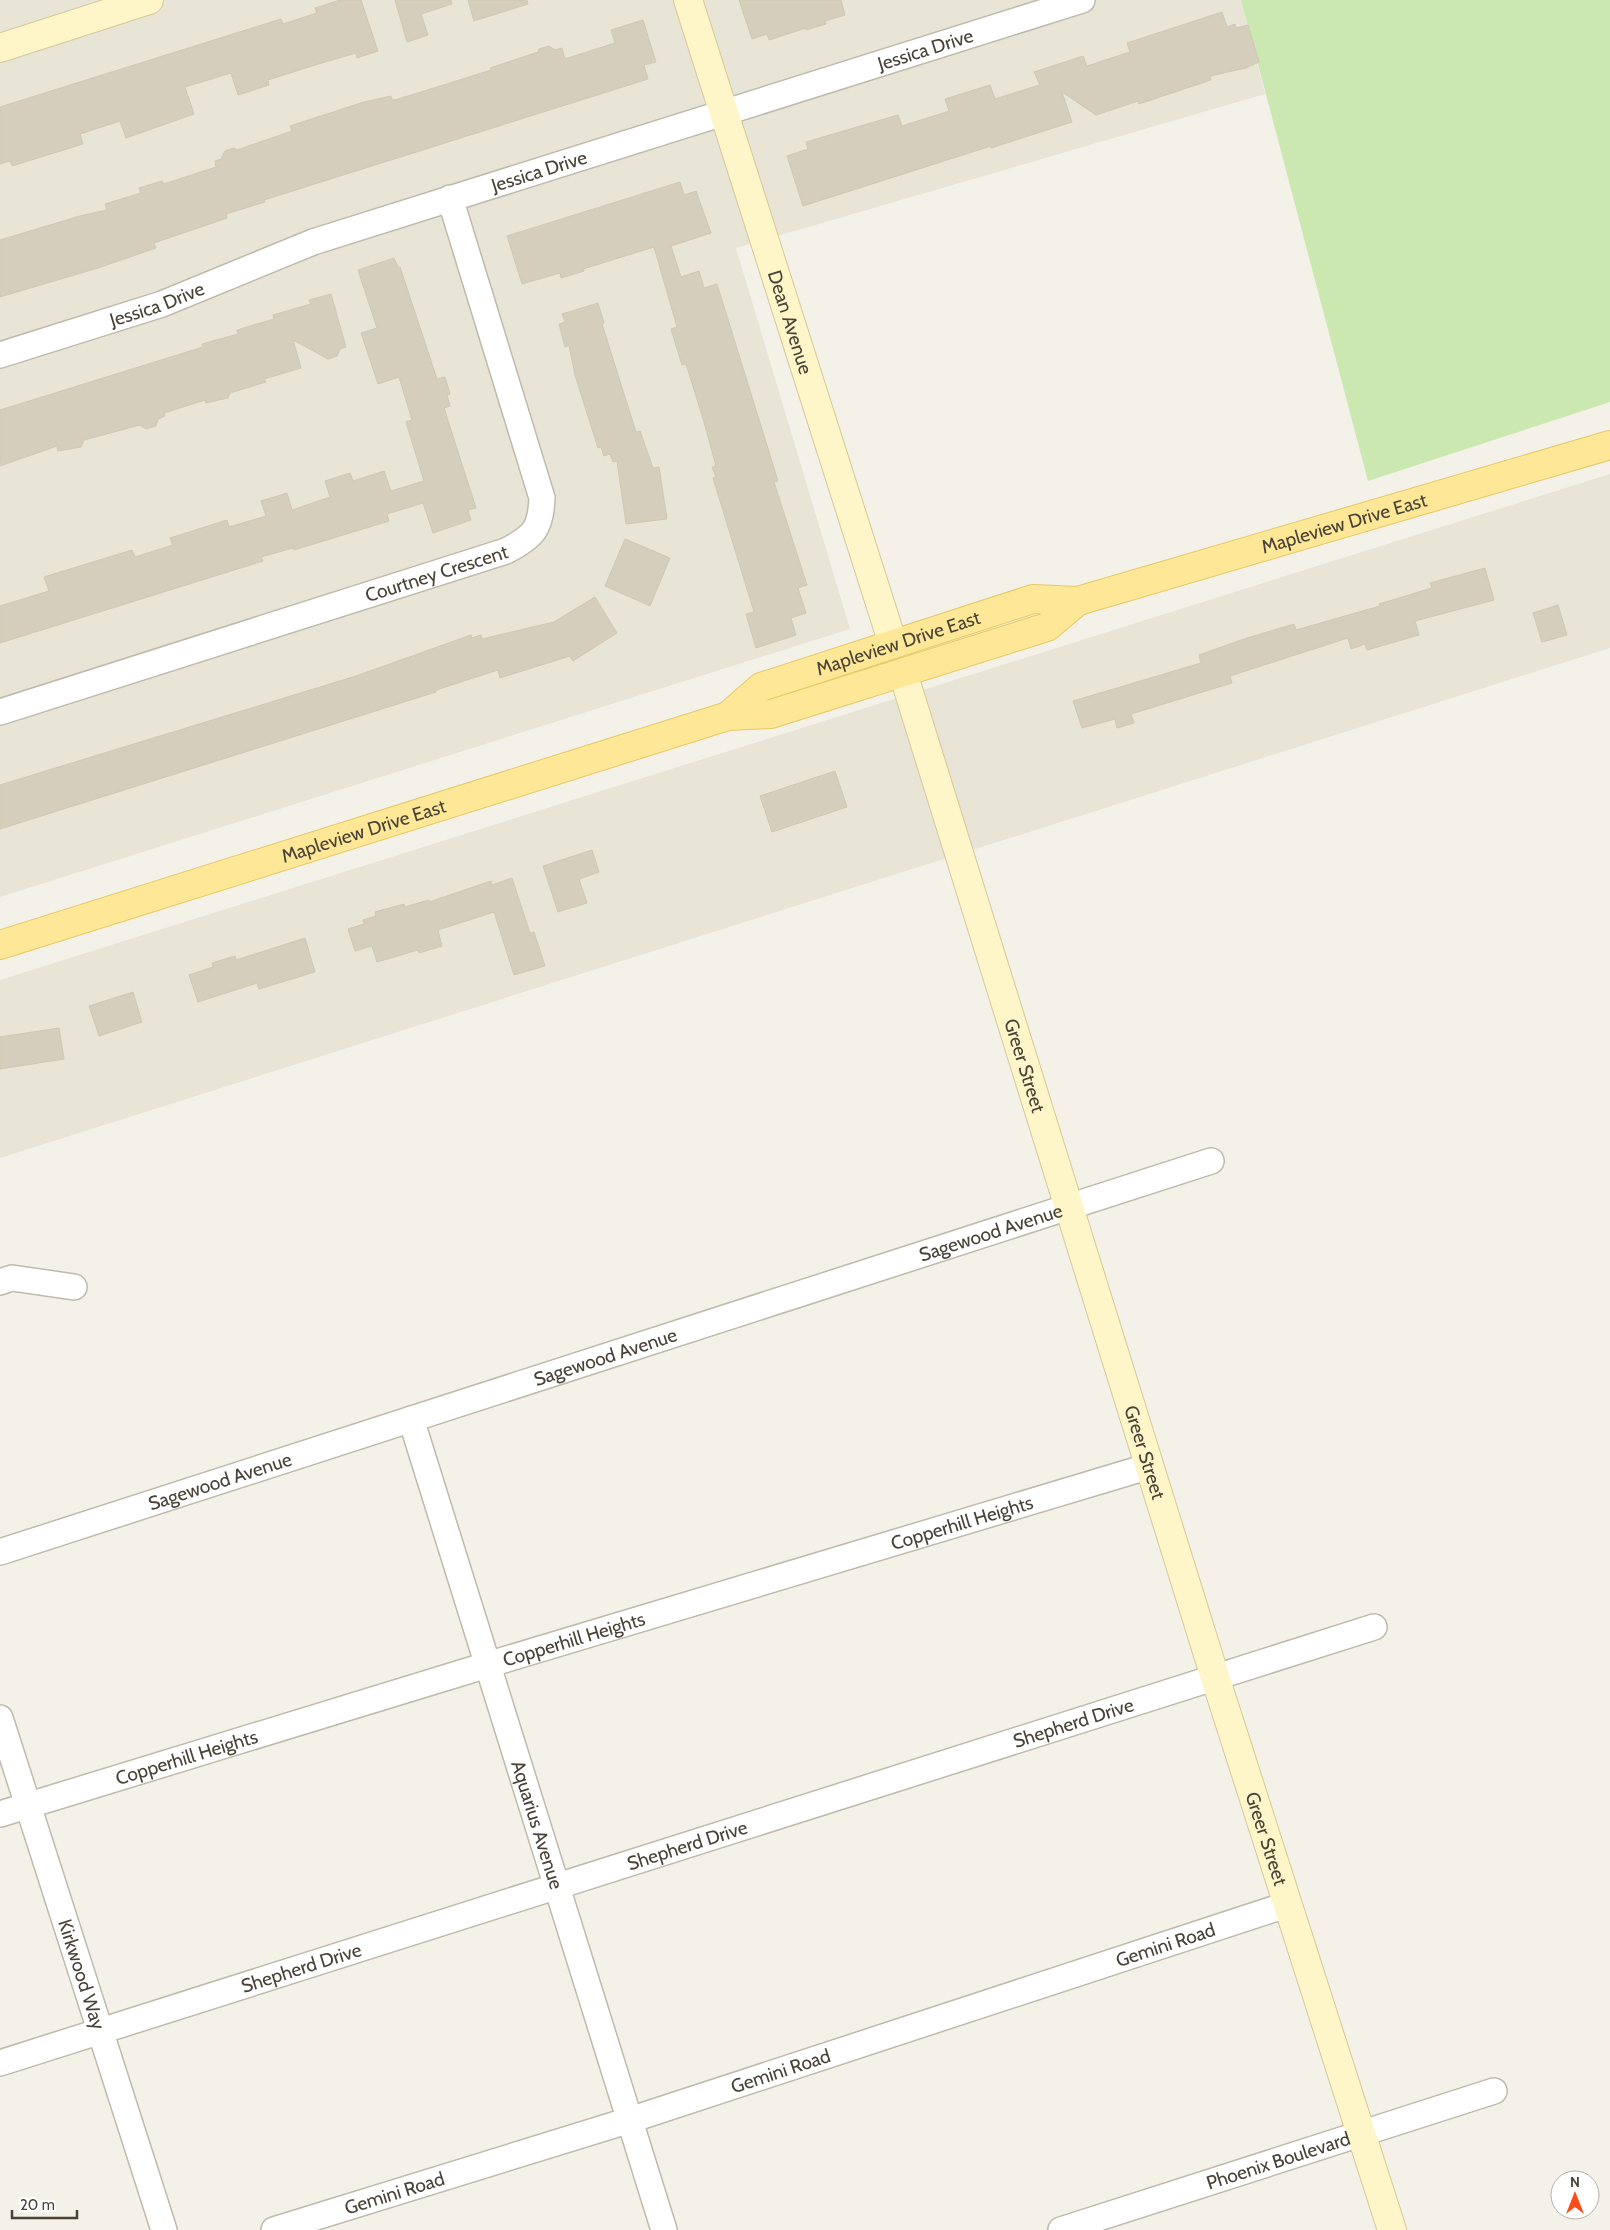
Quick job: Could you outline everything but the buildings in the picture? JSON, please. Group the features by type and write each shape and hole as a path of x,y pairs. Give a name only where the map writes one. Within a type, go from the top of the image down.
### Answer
{"main road":[{"name":"Mapleview Drive East","path":"728,716 761,687 1033,600 1078,601 1610,445"},
{"name":"Mapleview Drive East","path":"0,945 728,716 771,714 903,673 1047,627 1078,601"}],"street":[{"path":"0,48 148,0"},
{"name":"Dean Avenue","path":"688,0 893,644"},
{"name":"Jessica Drive","path":"0,355 162,304 313,242 1082,0"},
{"name":"Courtney Crescent","path":"0,712 506,551 522,543 534,533 541,516 542,498 450,198"},
{"name":"Greer Street","path":"903,673 1150,1466 1214,1678 1392,2230"},
{"name":"Sagewood Avenue","path":"0,1552 1212,1161"},
{"path":"0,1282 12,1278 74,1287"},
{"name":"Aquarius Avenue","path":"411,1419 664,2230"},
{"name":"Copperhill Heights","path":"0,1814 487,1664 1150,1466"},
{"name":"Shepherd Drive","path":"0,2063 558,1888 1374,1627"},
{"name":"Kirkwood Way","path":"0,1718 164,2230"},
{"name":"Gemini Road","path":"274,2230 630,2120 1286,1905"},
{"name":"Phoenix Boulevard","path":"1061,2230 1494,2091"}],"shaded area":[{"path":"0,0 1241,0 1265,94 736,248 850,629 0,897"},
{"path":"1610,474 1610,648 0,1158 0,980"}],"green space":[{"path":"1241,0 1610,0 1610,402 1368,481"}]}
